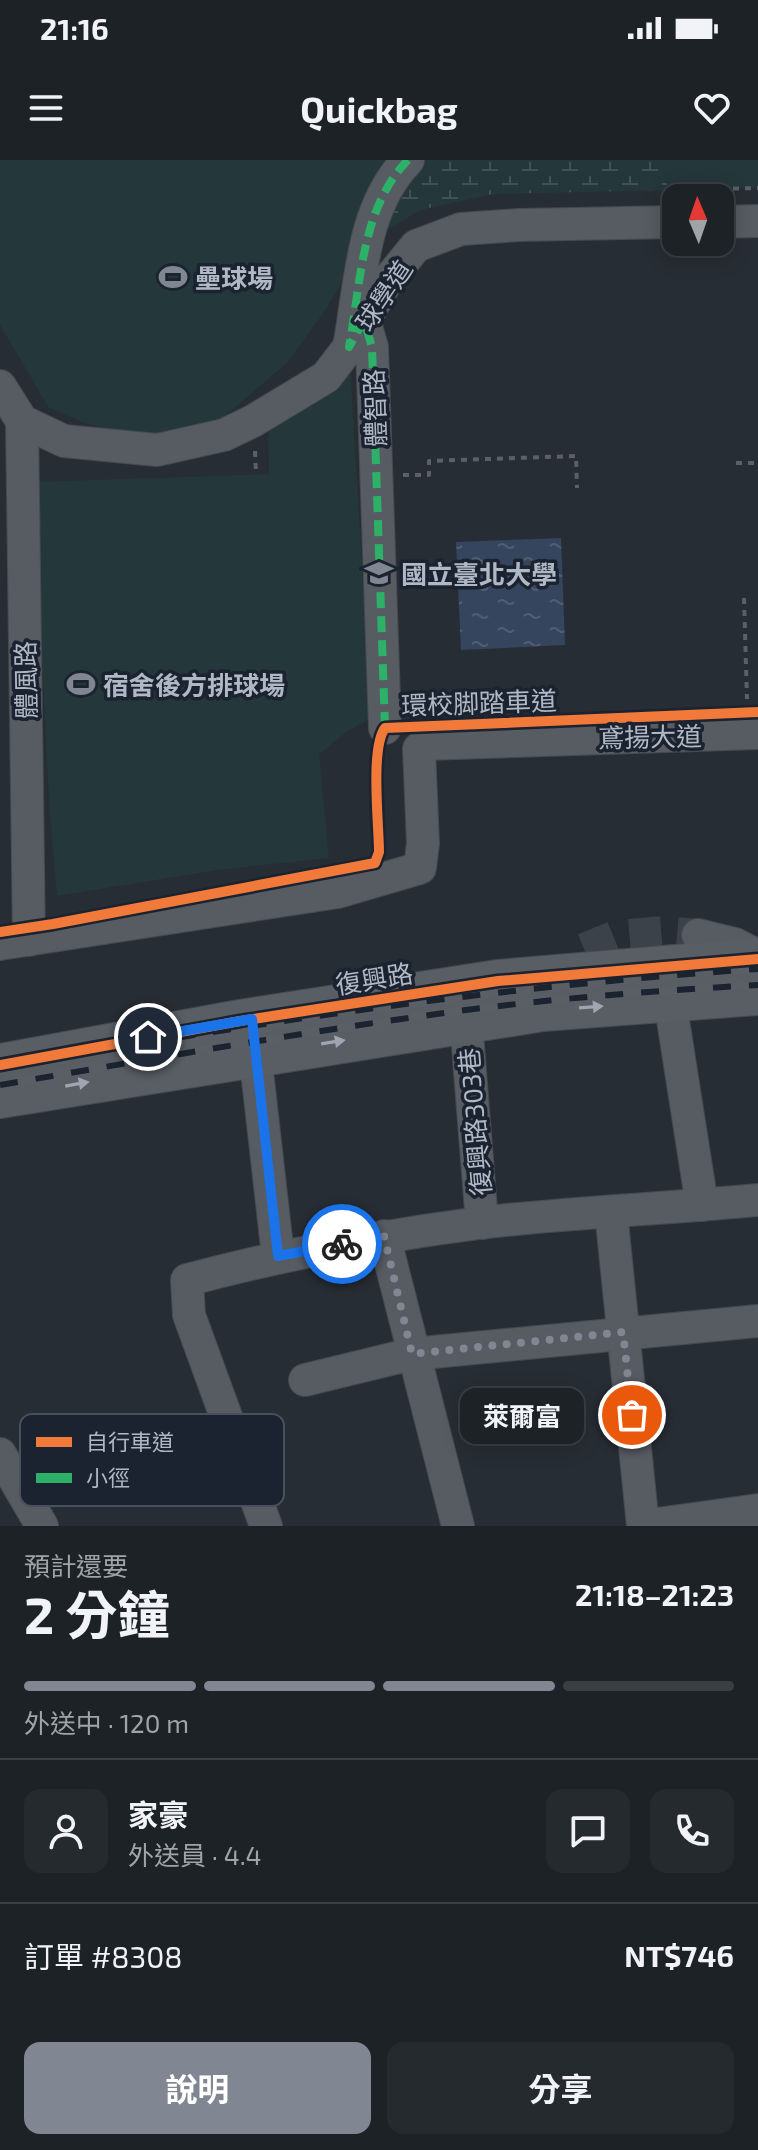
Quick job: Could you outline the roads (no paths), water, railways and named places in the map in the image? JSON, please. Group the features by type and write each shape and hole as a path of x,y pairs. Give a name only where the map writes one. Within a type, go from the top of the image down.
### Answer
{"main road":[{"name":"復興路","path":"0,1097 498,981 758,958"},
{"name":"復興路","path":"0,1065 254,1036 466,1021 543,1010 758,994"}],"street":[{"name":"體智路","path":"385,728 372,347 357,334 367,242 377,206 392,176 408,160"},
{"path":"734,222 758,221"},
{"name":"球學道","path":"22,421 64,441 157,450 224,435 326,377 357,334 385,284 416,246 461,229 662,222"},
{"path":"0,386 22,421"},
{"name":"體風路","path":"15,942 22,421"},
{"name":"鳶揚大道","path":"15,942 338,892 420,868 423,843 419,749 424,744 758,733"},
{"path":"698,935 735,944 758,958"},
{"path":"554,976 568,960 584,949"},
{"path":"670,1001 702,1205"},
{"name":"復興路303巷","path":"466,1021 482,1223"},
{"path":"254,1036 278,1256"},
{"path":"225,1414 189,1315 187,1280 278,1256 384,1236 482,1223 758,1200"},
{"path":"611,1212 643,1526 758,1510"},
{"path":"384,1236 458,1526"},
{"path":"305,1380 412,1354 758,1321"},
{"path":"0,1454 8,1488"},
{"path":"24,1506 42,1526"},
{"path":"259,1506 266,1526"}],"water":[{"path":"561,538 565,645 461,650 456,542"}],"tunnel":[{"path":"584,949 616,936 665,932 698,935"}],"railway":[{"path":"0,1069 188,1036 378,1008 567,985 758,969"},
{"path":"0,1085 273,1039 477,1009 597,996 758,985"}],"place":[{"name":"壘球場","path":"173,277"},
{"name":"國立臺北大學","path":"379,573"},
{"name":"宿舍後方排球場","path":"81,684"},
{"name":"萊爾富","path":"632,1415"}]}
